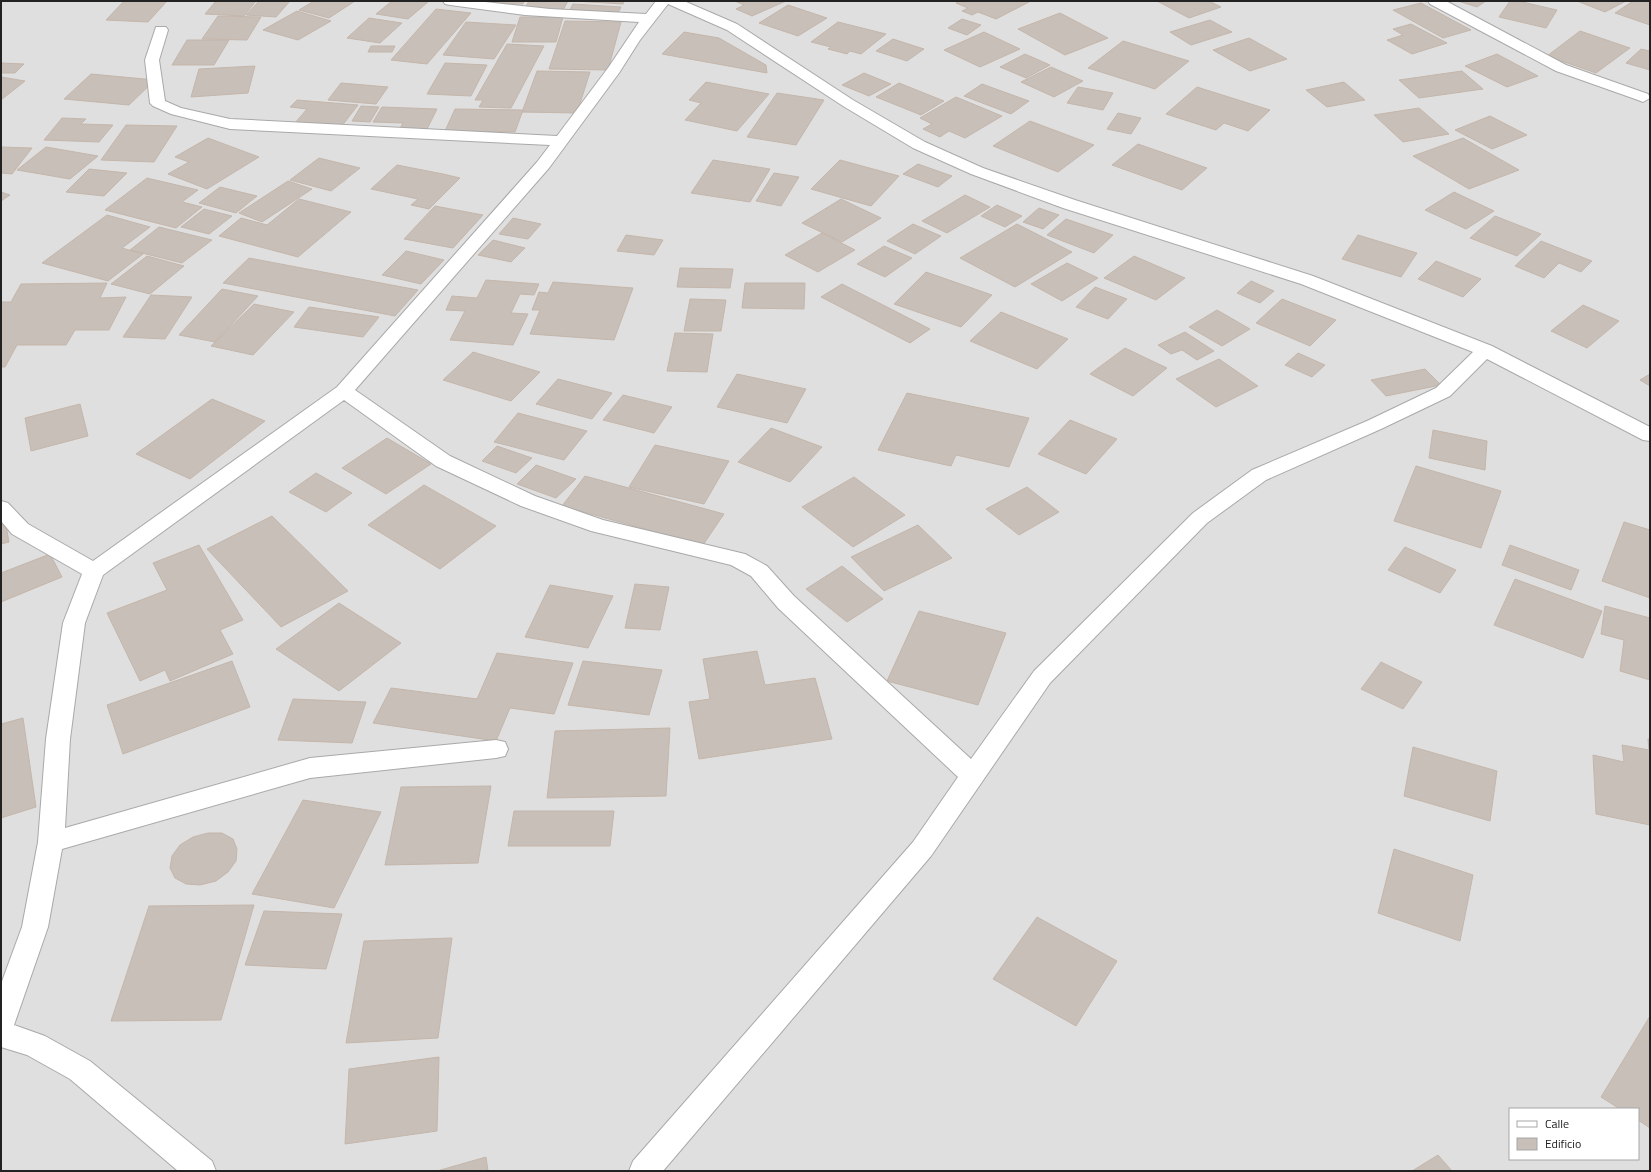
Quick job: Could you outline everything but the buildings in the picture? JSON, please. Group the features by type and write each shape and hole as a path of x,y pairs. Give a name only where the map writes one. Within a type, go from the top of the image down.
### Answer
{"street":[{"path":"450,1 493,8 564,15 651,18"},
{"path":"1,1023 35,927 51,842 58,739 74,623 94,571 344,391 543,165 614,70 634,38 663,1"},
{"path":"672,1 732,27 919,145 977,171 1069,204 1307,280 1485,350 1650,435"},
{"path":"1435,1 1561,68 1643,97"},
{"path":"161,30 152,60 158,103 176,111 230,124 560,141"},
{"path":"644,1171 922,849 1042,677 1200,518 1259,475 1374,425 1443,392 1485,350"},
{"path":"344,391 442,461 528,502 598,526 737,559 759,571 786,602 973,776"},
{"path":"1,508 20,529 94,571"},
{"path":"51,842 310,768 496,749"},
{"path":"1,1034 35,1045 80,1070 200,1171"}],"shaded area":[{"path":"1,1 1650,1 1650,1171 1,1171"}]}
